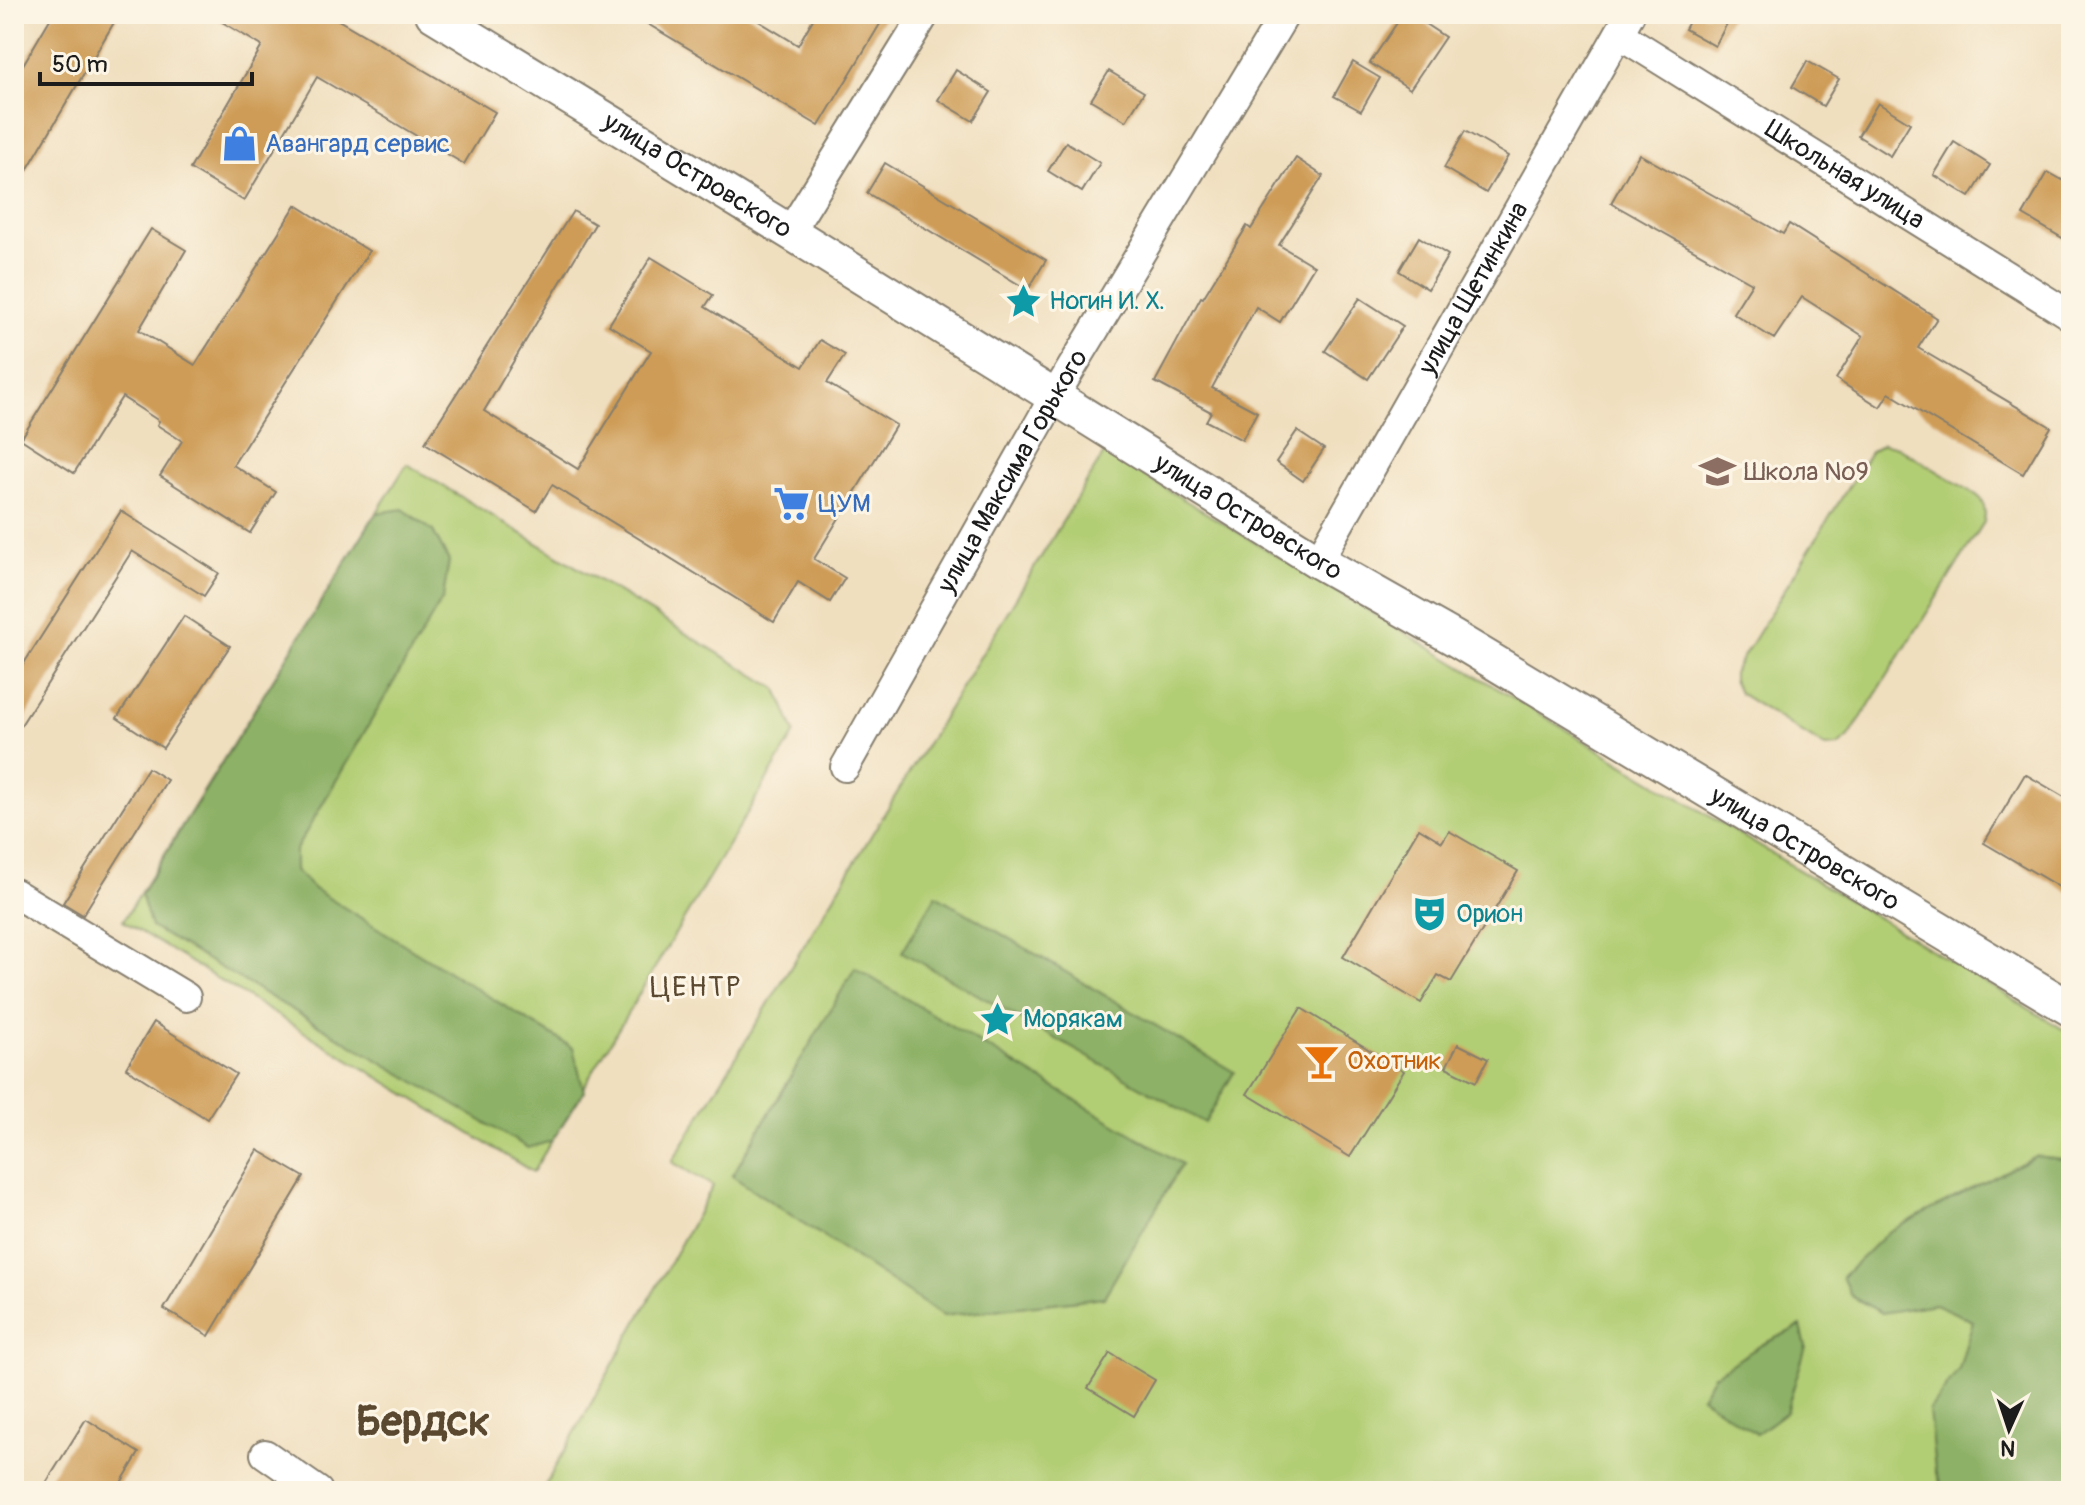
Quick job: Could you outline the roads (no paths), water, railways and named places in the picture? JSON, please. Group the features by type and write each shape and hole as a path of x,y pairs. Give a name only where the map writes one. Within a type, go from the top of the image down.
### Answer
{"street":[{"name":"улица Островского","path":"433,14 1318,561 1454,638 2071,1009"},
{"path":"790,232 925,14"},
{"name":"улица Максима Горького","path":"845,767 1054,397 1285,14"},
{"name":"Школьная улица","path":"1625,24 2071,316"},
{"name":"улица Щетинкина","path":"1318,561 1625,24"},
{"path":"14,893 186,997"},
{"path":"265,1454 318,1491"}],"place":[{"name":"Авангард сервис","path":"239,144"},
{"name":"Ногин И. Х.","path":"1023,301"},
{"name":"Школа №9","path":"1718,472"},
{"name":"ЦУМ","path":"792,504"},
{"name":"Орион","path":"1430,914"},
{"name":"Морякам","path":"997,1019"},
{"name":"Охотник","path":"1321,1061"}],"district":[{"name":"ЦЕНТР","path":"696,987"},
{"name":"Бердск","path":"423,1422"}]}
